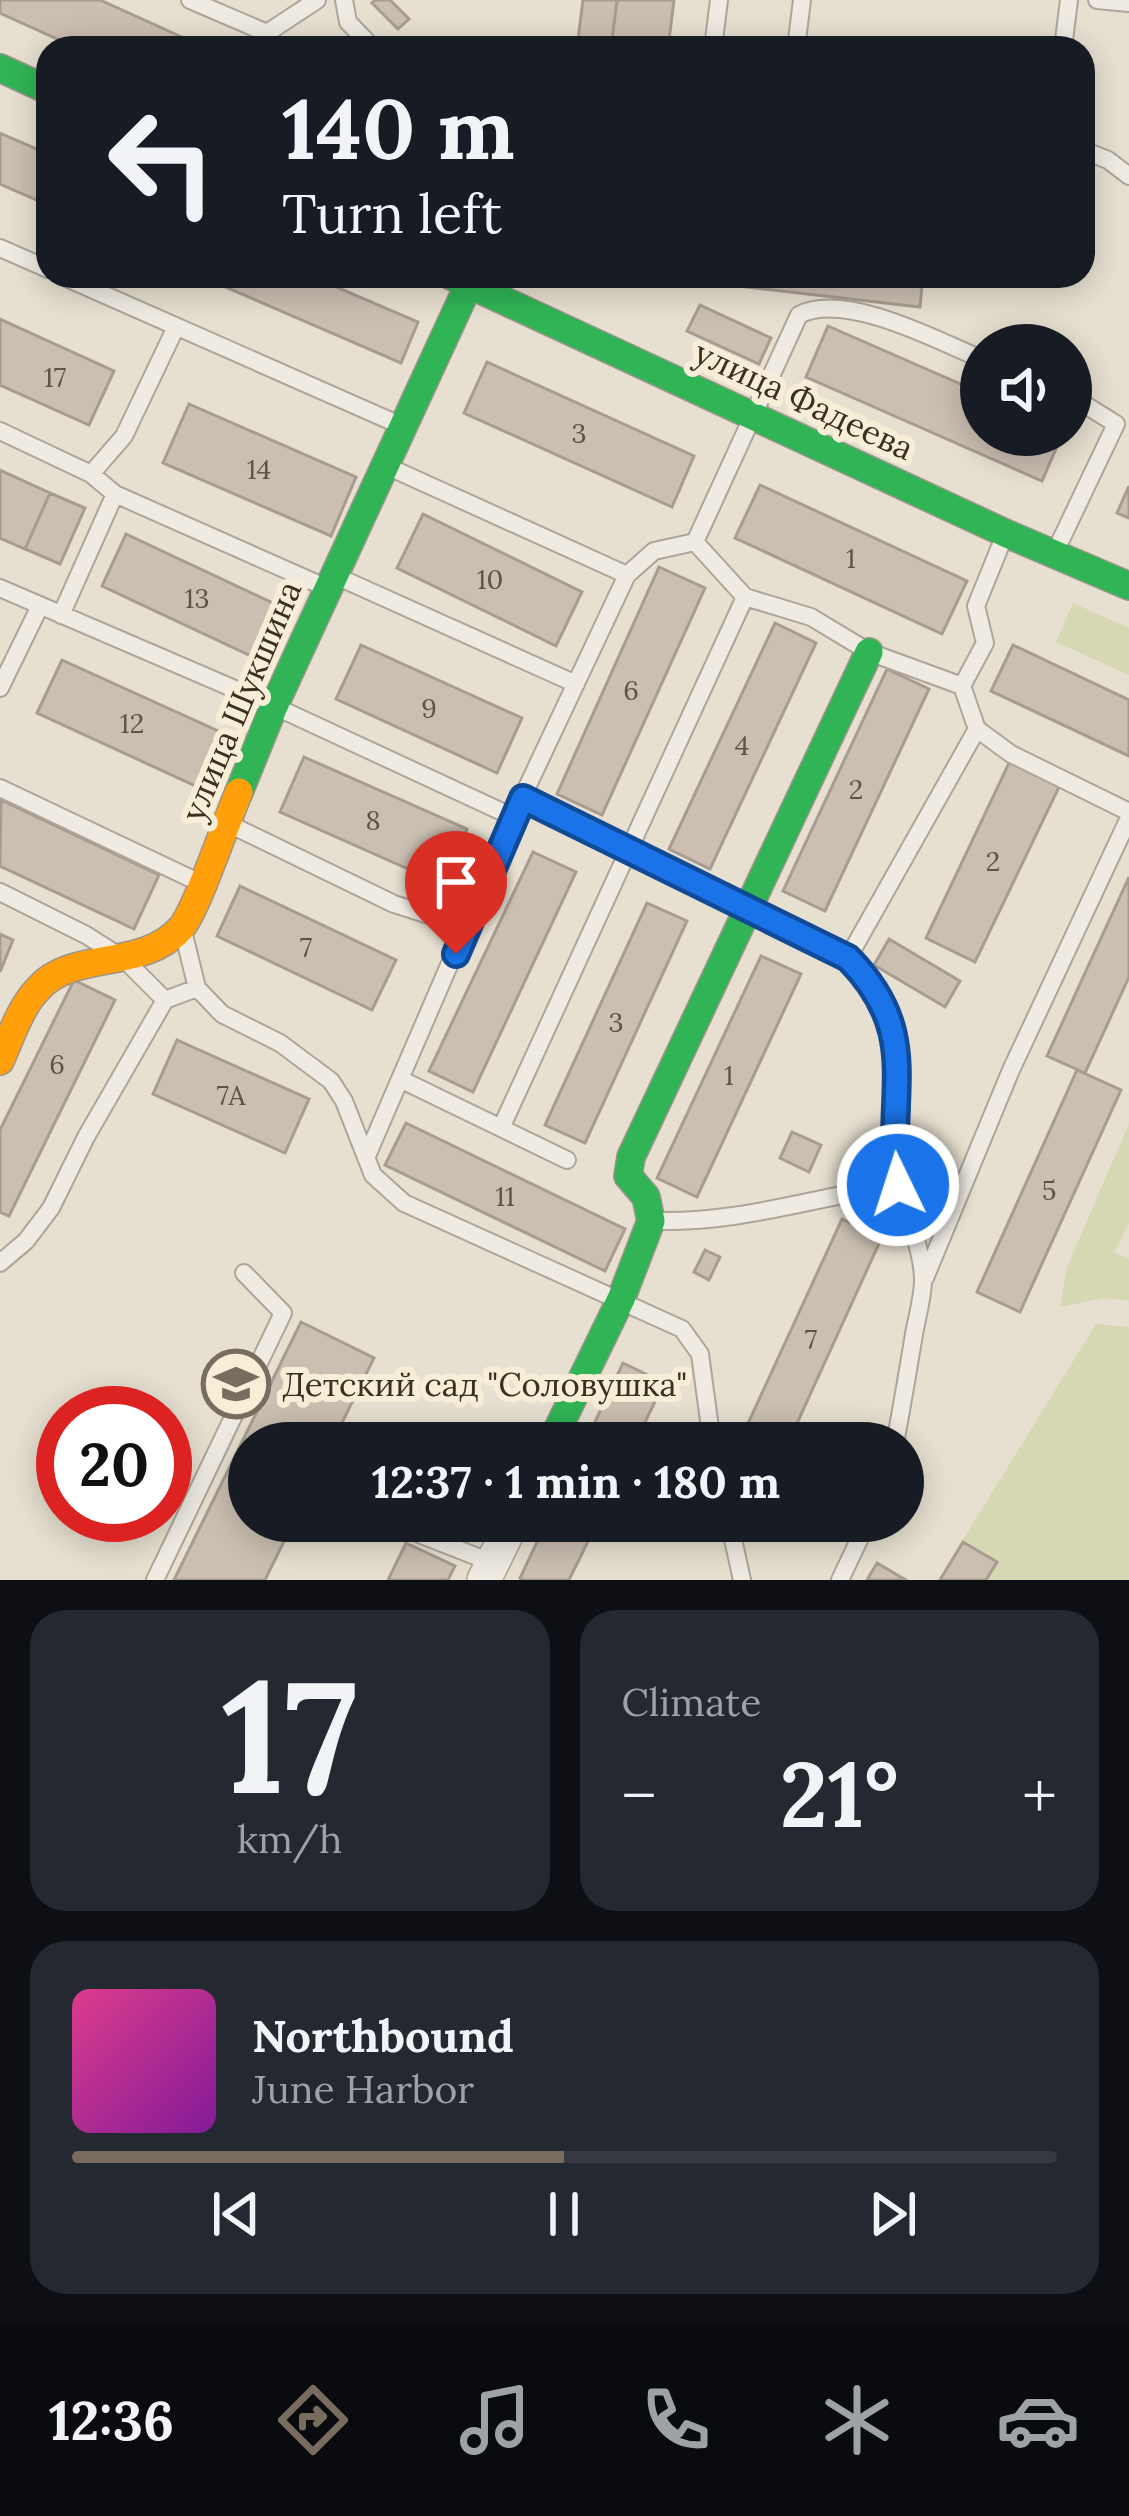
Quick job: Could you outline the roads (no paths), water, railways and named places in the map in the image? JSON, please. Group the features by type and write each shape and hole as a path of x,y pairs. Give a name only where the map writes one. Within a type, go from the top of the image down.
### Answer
{"street":[{"path":"0,68 36,84"},
{"name":"улица Шукшина","path":"183,927 274,706 403,426 460,288"},
{"name":"улица Фадеева","path":"483,288 1005,533 1129,586"},
{"path":"561,1422 621,1299 651,1221 646,1197 628,1176 631,1157 869,652"},
{"path":"0,1060 12,1011 39,986 59,974 124,959 159,945 183,927"},
{"path":"488,1571 502,1542"}],"lane":[{"path":"190,0 255,36"},
{"path":"270,36 317,0"},
{"path":"344,0 348,22 362,36"},
{"path":"714,36 718,0"},
{"path":"798,36 802,0"},
{"path":"1064,36 1069,0"},
{"path":"1097,0 1129,3"},
{"path":"1095,155 1129,176"},
{"path":"0,248 36,264"},
{"path":"89,288 403,426"},
{"path":"695,542 799,314 814,307 897,323 960,350"},
{"path":"92,474 124,436 176,327"},
{"path":"1054,554 1117,424 1092,409"},
{"path":"0,431 92,474 115,494 576,684"},
{"path":"385,465 627,575"},
{"path":"61,615 115,494"},
{"path":"899,1422 923,1282 1011,1070 1129,815 1011,754 977,729 962,686 985,643 976,606 1005,533"},
{"path":"366,1158 513,817 627,575 654,551 695,542"},
{"path":"695,542 746,597 811,617 869,652 962,686"},
{"path":"0,587 513,817"},
{"path":"501,1128 746,597"},
{"path":"0,688 40,606"},
{"path":"848,958 977,729"},
{"path":"0,788 202,884"},
{"path":"523,798 848,958 869,980 885,1004 895,1037 892,1134 898,1185 919,1250 923,1282"},
{"path":"227,824 394,904 438,918 473,913"},
{"path":"0,892 86,934 124,959 165,1000"},
{"path":"183,927 196,988 222,1014 280,1043 331,1081 374,1175 404,1202 682,1329 700,1354 709,1422"},
{"path":"0,1263 26,1241 51,1208 165,1000 196,988"},
{"path":"402,1080 567,1160"},
{"path":"651,1221 706,1222 764,1214 842,1193 898,1185"},
{"path":"155,1580 283,1313 244,1273"},
{"path":"434,1542 488,1571"},
{"path":"734,1542 742,1580"},
{"path":"840,1580 858,1542"}],"place":[{"name":"Детский сад \"Соловушка\"","path":"236,1384"}]}
